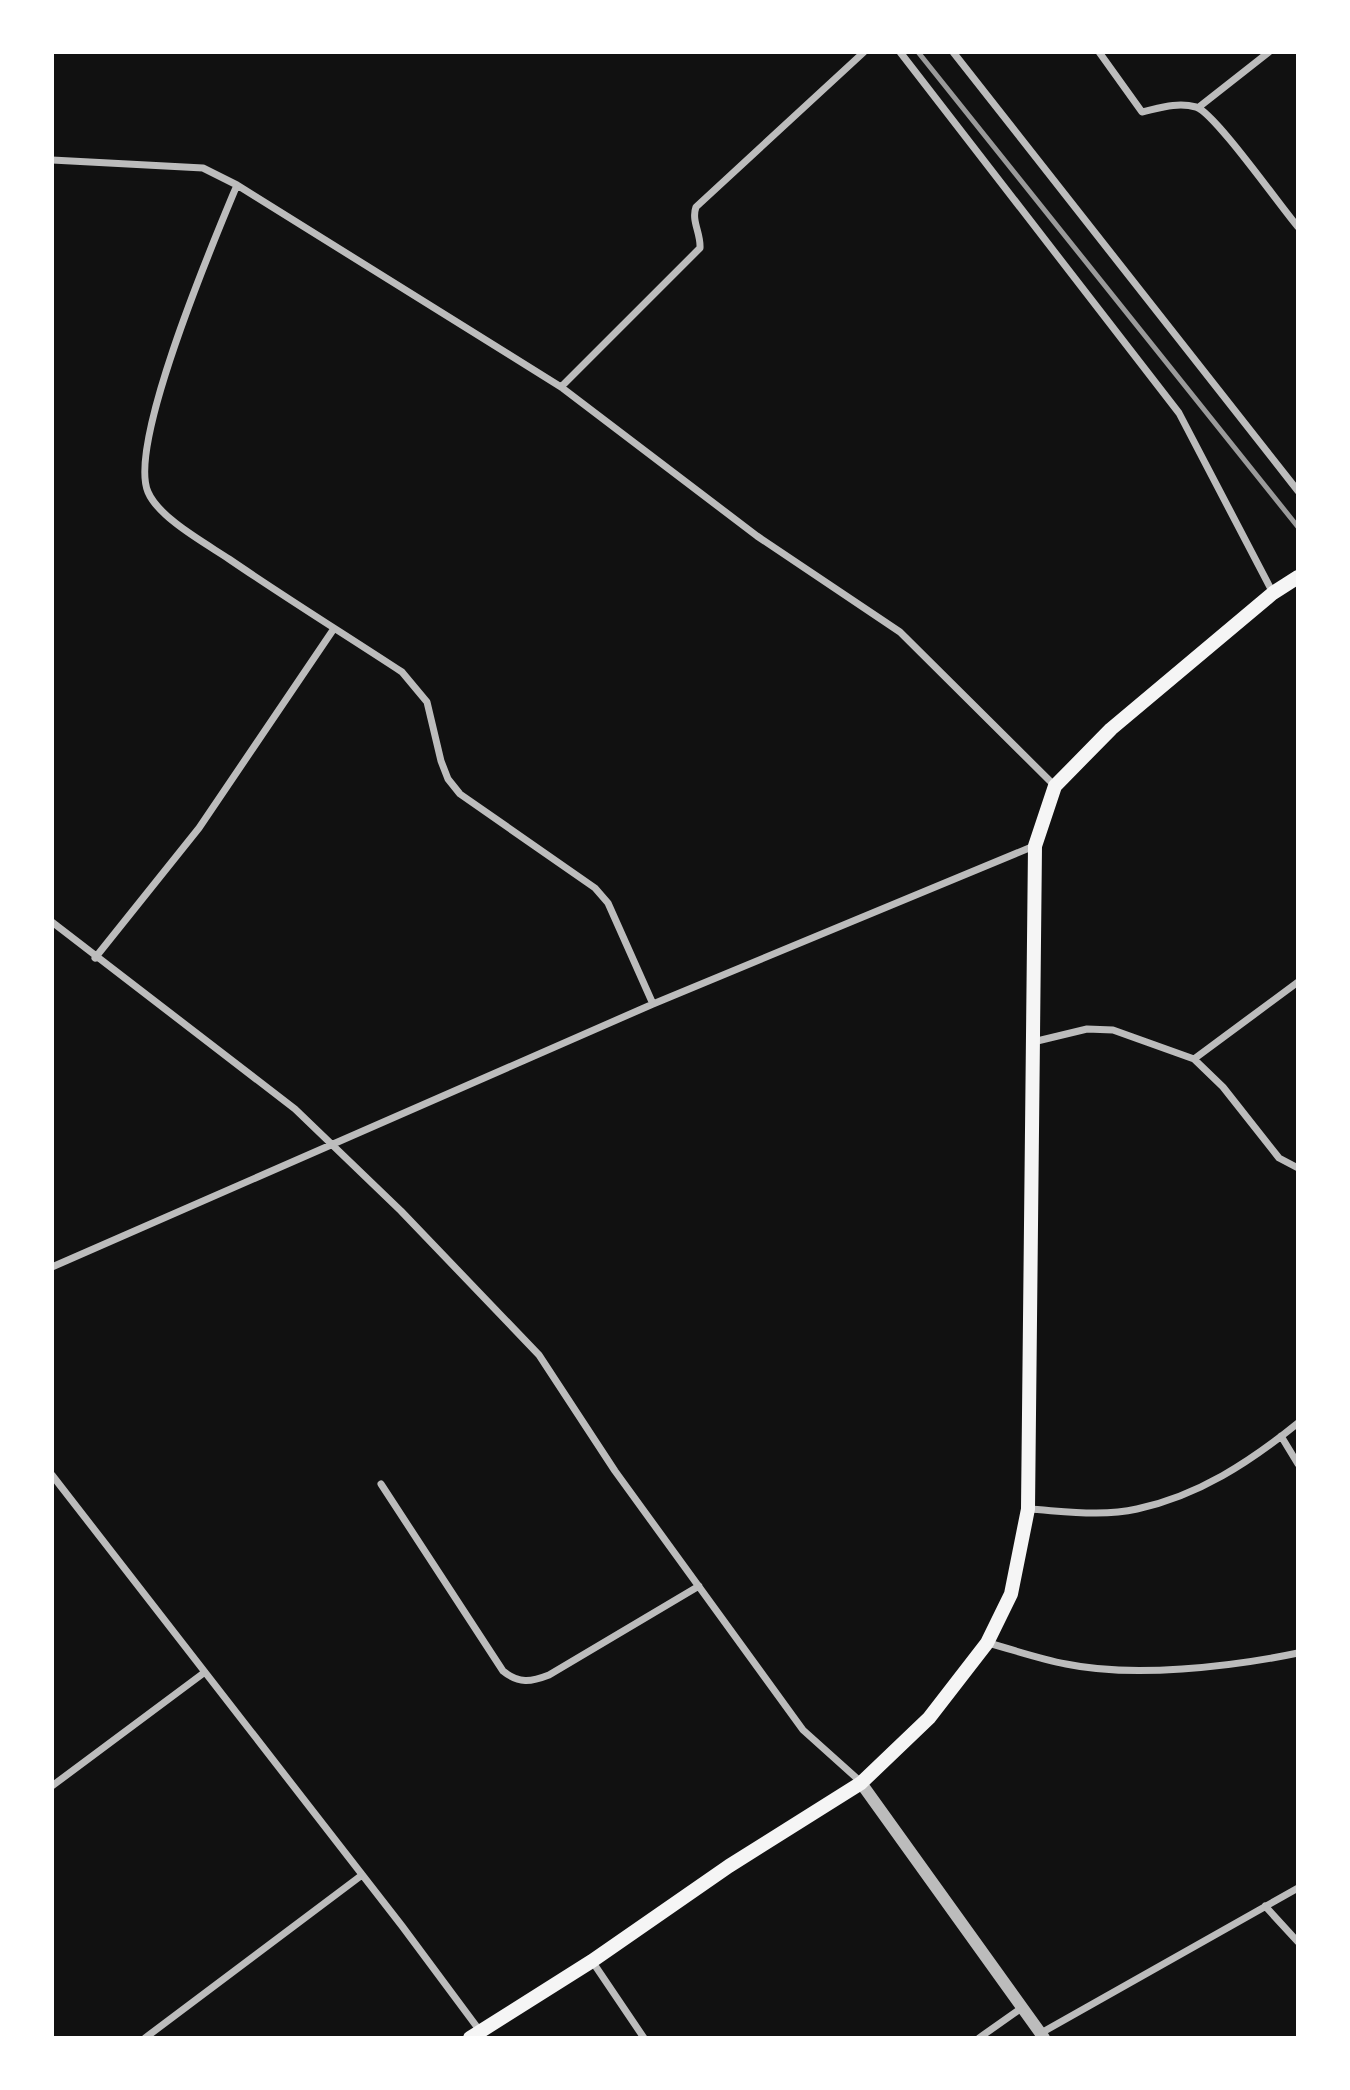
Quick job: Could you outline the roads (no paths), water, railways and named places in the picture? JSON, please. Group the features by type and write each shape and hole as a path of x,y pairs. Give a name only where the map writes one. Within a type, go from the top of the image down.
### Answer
{"main road":[{"path":"475,2034 592,1961 729,1866 861,1783 929,1718 987,1643 1011,1594 1028,1509 1035,846 1055,786 1111,729 1273,593 1297,577"}],"street":[{"path":"561,387 700,248 701,239 693,216 696,207 864,52"},
{"path":"900,52 1179,413 1273,593"},
{"path":"953,52 1297,491"},
{"path":"1099,52 1142,112 1175,104 1199,107 1217,125 1297,227"},
{"path":"1199,107 1269,52"},
{"path":"52,160 203,168 237,185 561,387 757,536 900,632 1055,786"},
{"path":"237,185 184,315 147,447 144,474 148,492 158,507 192,534 333,630 402,672 427,702 448,779 460,794 595,888 608,903 653,1004"},
{"path":"94,958 199,828 333,630"},
{"path":"52,1267 653,1004 1035,846"},
{"path":"52,922 94,958 295,1109 335,1145 539,1355 615,1471 803,1730 861,1783 1043,2035 1297,1888"},
{"path":"1194,1059 1297,982"},
{"path":"1032,1042 1087,1029 1113,1030 1194,1059 1223,1087 1279,1158 1297,1168"},
{"path":"1028,1509 1105,1513 1136,1510 1216,1480 1251,1461 1297,1423"},
{"path":"1281,1436 1297,1464"},
{"path":"52,1475 362,1875 475,2034"},
{"path":"381,1484 503,1671 515,1680 532,1682 550,1675 699,1586"},
{"path":"987,1643 1067,1665 1098,1668 1210,1666 1297,1653"},
{"path":"52,1786 205,1672"},
{"path":"145,2038 362,1875"},
{"path":"1265,1906 1297,1942"},
{"path":"592,1961 645,2038"},
{"path":"979,2038 1023,2007"}],"railway":[{"path":"918,52 1298,527"}]}
